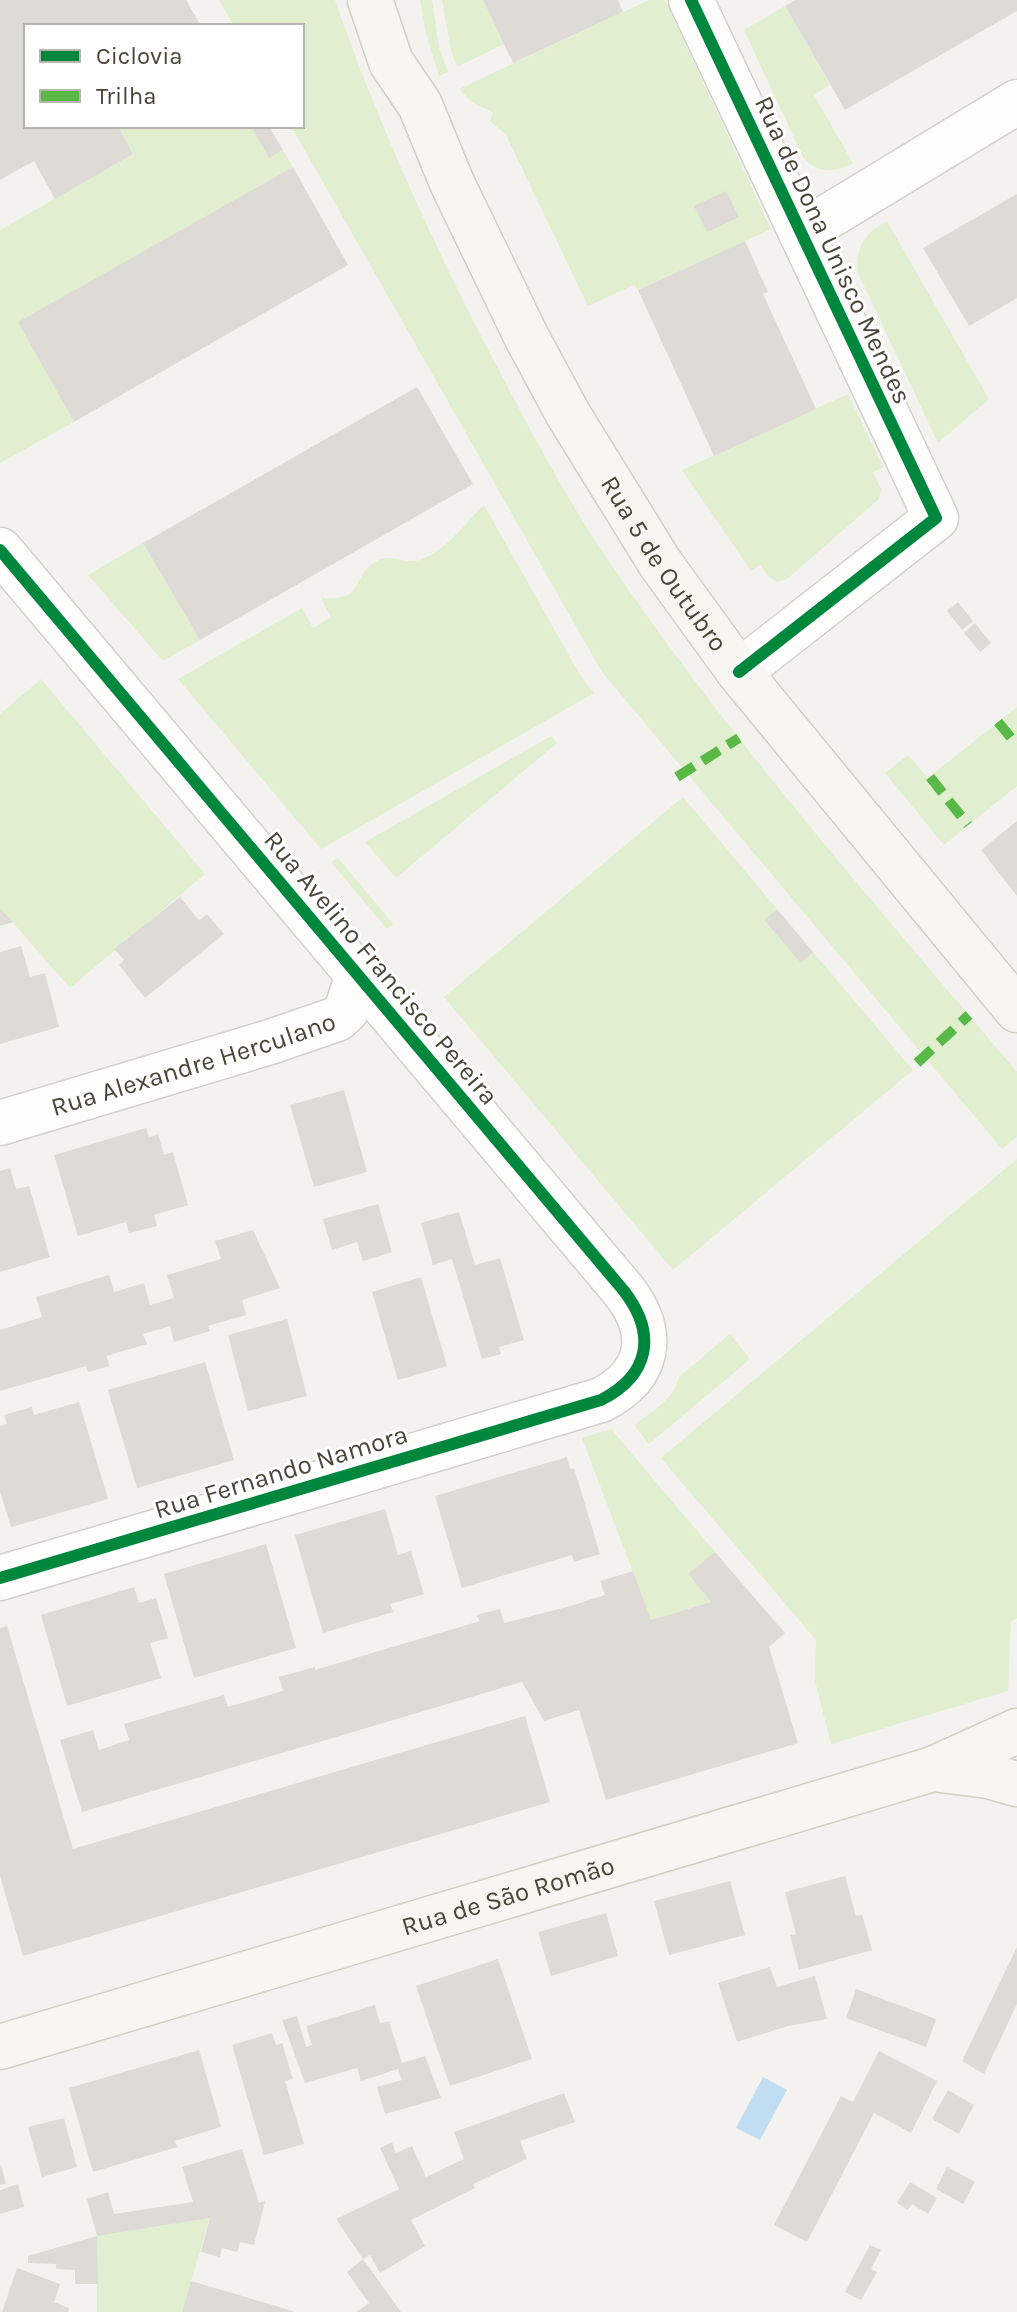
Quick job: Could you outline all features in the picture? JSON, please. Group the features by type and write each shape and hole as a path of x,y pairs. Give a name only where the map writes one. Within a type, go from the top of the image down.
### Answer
{"main road":[{"name":"Rua 5 de Outubro","path":"370,0 391,62 420,105 488,261 568,414 660,563 739,672 1017,1010"},
{"name":"Rua 5 de Outubro","path":"402,0 414,51 420,105"},
{"path":"933,1769 1017,1731"},
{"name":"Rua de São Romão","path":"0,2047 933,1769 988,1776 1017,1784"}],"street":[{"name":"Rua de Dona Unisco Mendes","path":"691,0 936,518 739,672"},
{"path":"801,233 1017,102"},
{"name":"Rua Avelino Francisco Pereira","path":"0,550 624,1291 645,1328 641,1362 633,1377 618,1391 574,1408"},
{"name":"Rua Alexandre Herculano","path":"0,1123 337,1019 346,1011 358,975"},
{"name":"Rua Fernando Namora","path":"0,1578 574,1408"}],"green space":[{"path":"219,0 335,0 371,96 433,238 526,423 593,538 655,627 754,757 1017,1072 1017,1136 1002,1149 602,672 292,128 304,128 304,24 233,24"},
{"path":"420,0 432,0 439,48 448,72 439,76 426,33"},
{"path":"442,0 483,0 504,44 457,67"},
{"path":"649,0 665,0 771,229 638,290 634,285 588,306 506,135 490,121 493,113 472,102 459,89"},
{"path":"785,6 830,85 814,95 853,163 846,166 833,170 820,169 803,157 744,30"},
{"path":"119,128 252,128 270,157 283,150 293,167 19,322 74,422 0,463 0,230 133,154"},
{"path":"887,221 989,399 938,443 858,273 858,255 863,241"},
{"path":"848,394 883,467 873,472 881,489 879,499 787,579 777,582 760,565 751,571 682,470"},
{"path":"484,505 580,675 594,693 321,849 178,679 302,608 313,628 331,617 321,598 336,598 353,591 364,573 379,560 416,561 426,558 453,538"},
{"path":"143,543 200,640 163,661 88,575"},
{"path":"41,679 205,874 70,988 0,908 0,714"},
{"path":"1017,707 1017,786 944,845 885,773 908,755 928,778"},
{"path":"551,736 557,743 396,878 365,842"},
{"path":"683,797 777,909 765,920 801,962 813,952 913,1070 673,1270 444,997"},
{"path":"338,858 393,924 387,929 331,862"},
{"path":"1017,1159 1017,1618 1011,1622 1008,1691 831,1744 815,1681 816,1640 661,1458"},
{"path":"730,1334 750,1359 649,1444 634,1425 667,1399 679,1377"},
{"path":"611,1429 715,1552 688,1574 711,1602 651,1620 582,1438"},
{"path":"210,2218 182,2312 97,2312 97,2236"}],"water":[{"path":"763,2077 787,2090 760,2140 736,2128"}],"building":[{"path":"0,0 186,0 200,24 24,24 24,128 119,128 133,154 55,199 34,161 0,180"},
{"path":"483,0 618,0 623,12 513,63"},
{"path":"796,0 1017,0 1017,11 845,110 785,6"},
{"path":"252,128 270,128 283,150 269,158"},
{"path":"293,167 348,265 74,422 18,322"},
{"path":"726,191 739,217 707,232 694,206"},
{"path":"1017,194 1017,298 969,326 923,248"},
{"path":"745,241 768,292 763,294 816,409 714,456 638,290"},
{"path":"417,387 473,484 200,640 143,543"},
{"path":"958,602 973,621 962,630 947,611"},
{"path":"975,623 991,643 980,652 964,633"},
{"path":"1017,821 1017,896 981,850"},
{"path":"180,897 199,920 207,914 224,934 145,998 119,965 124,960 114,949"},
{"path":"0,908 13,922 0,926"},
{"path":"777,909 813,952 801,963 764,920"},
{"path":"21,946 30,977 45,973 59,1027 0,1044 0,952"},
{"path":"344,1090 367,1172 314,1187 290,1105"},
{"path":"146,1128 149,1137 158,1134 164,1155 173,1152 188,1205 154,1215 157,1226 129,1233 126,1222 78,1236 54,1155"},
{"path":"10,1168 16,1189 29,1186 50,1257 0,1272 0,1171"},
{"path":"378,1204 392,1252 363,1261 357,1242 332,1250 323,1219"},
{"path":"459,1212 475,1265 500,1258 524,1340 499,1347 501,1354 482,1359 452,1259 433,1265 421,1223"},
{"path":"253,1230 280,1288 242,1300 246,1315 208,1326 210,1331 174,1342 170,1326 143,1334 147,1344 106,1356 110,1366 88,1372 86,1366 0,1391 0,1330 42,1317 36,1297 109,1275 114,1292 144,1283 150,1305 174,1298 167,1275 221,1259 215,1241"},
{"path":"421,1277 447,1366 398,1380 372,1292"},
{"path":"287,1319 307,1396 248,1411 228,1335"},
{"path":"205,1362 234,1460 137,1488 108,1390"},
{"path":"79,1402 108,1499 11,1527 0,1491 0,1426 7,1424 4,1415 32,1407 34,1415"},
{"path":"567,1457 570,1469 574,1468 600,1554 574,1562 572,1555 462,1588 435,1496"},
{"path":"385,1509 398,1555 411,1551 424,1594 390,1604 393,1612 323,1633 295,1535"},
{"path":"266,1544 296,1648 194,1678 164,1574"},
{"path":"715,1552 785,1633 769,1647 798,1743 606,1800 579,1710 544,1721 522,1682 82,1812 60,1740 93,1730 99,1750 129,1740 124,1724 224,1695 228,1707 283,1691 279,1677 315,1667 315,1670 480,1621 476,1615 500,1609 504,1623 567,1607 605,1595 600,1581 633,1571 651,1620 711,1602 688,1574"},
{"path":"134,1587 139,1603 156,1598 168,1638 150,1643 161,1678 67,1706 41,1615"},
{"path":"7,1626 73,1849 525,1716 550,1802 23,1956 0,1876 0,1628"},
{"path":"845,1876 856,1916 862,1914 872,1950 799,1970 790,1935 796,1934 785,1892"},
{"path":"730,1881 745,1935 669,1955 654,1901"},
{"path":"606,1913 618,1956 551,1976 538,1932"},
{"path":"1017,1947 1017,2004 984,2074 962,2061"},
{"path":"498,1959 532,2059 450,2086 416,1986"},
{"path":"770,1967 777,1987 815,1976 827,2019 788,2026 737,2042 718,1983"},
{"path":"856,1989 936,2019 926,2047 846,2018"},
{"path":"375,2005 380,2023 389,2021 402,2063 425,2056 441,2098 385,2114 377,2087 402,2080 398,2069 361,2081 357,2068 305,2083 282,2020 297,2016 306,2047 312,2045 306,2026"},
{"path":"272,2033 276,2045 282,2043 293,2079 285,2081 304,2144 264,2155 232,2045"},
{"path":"199,2050 221,2127 175,2141 177,2147 93,2172 69,2088"},
{"path":"879,2051 937,2081 911,2133 874,2113 807,2242 774,2225 841,2096 853,2102"},
{"path":"948,2090 974,2105 959,2134 932,2119"},
{"path":"564,2093 575,2122 520,2141 527,2159 473,2184 475,2188 411,2220 425,2246 380,2273 370,2255 363,2259 336,2219 399,2189 380,2148 392,2142 396,2153 412,2146 426,2177 464,2159 454,2132"},
{"path":"64,2118 77,2167 42,2177 28,2127"},
{"path":"242,2149 259,2203 265,2201 254,2245 240,2242 237,2252 222,2248 220,2257 201,2252 210,2218 97,2236 87,2199 108,2192 114,2214 193,2202 182,2167"},
{"path":"0,2166 6,2184 0,2185"},
{"path":"947,2167 975,2182 963,2204 936,2189"},
{"path":"910,2182 937,2198 928,2214 912,2204 908,2210 897,2203"},
{"path":"18,2184 24,2207 0,2214 0,2190"},
{"path":"97,2236 98,2284 75,2284 75,2270 56,2269 56,2264 28,2263 28,2256"},
{"path":"870,2245 881,2250 871,2269 877,2272 861,2300 845,2292"},
{"path":"363,2259 401,2312 356,2312 369,2303 347,2272"},
{"path":"17,2268 60,2284 54,2302 69,2308 68,2312 2,2312"},
{"path":"191,2281 293,2311 293,2312 182,2312"}],"marked path":[{"path":"998,722 1017,745"},
{"path":"677,777 739,738"},
{"path":"930,777 968,825"},
{"path":"917,1063 969,1015"}],"cycle path":[{"path":"691,0 936,518 739,672"},
{"path":"0,550 624,1291 641,1323 644,1338 639,1366 617,1390 601,1400 0,1578"}]}
